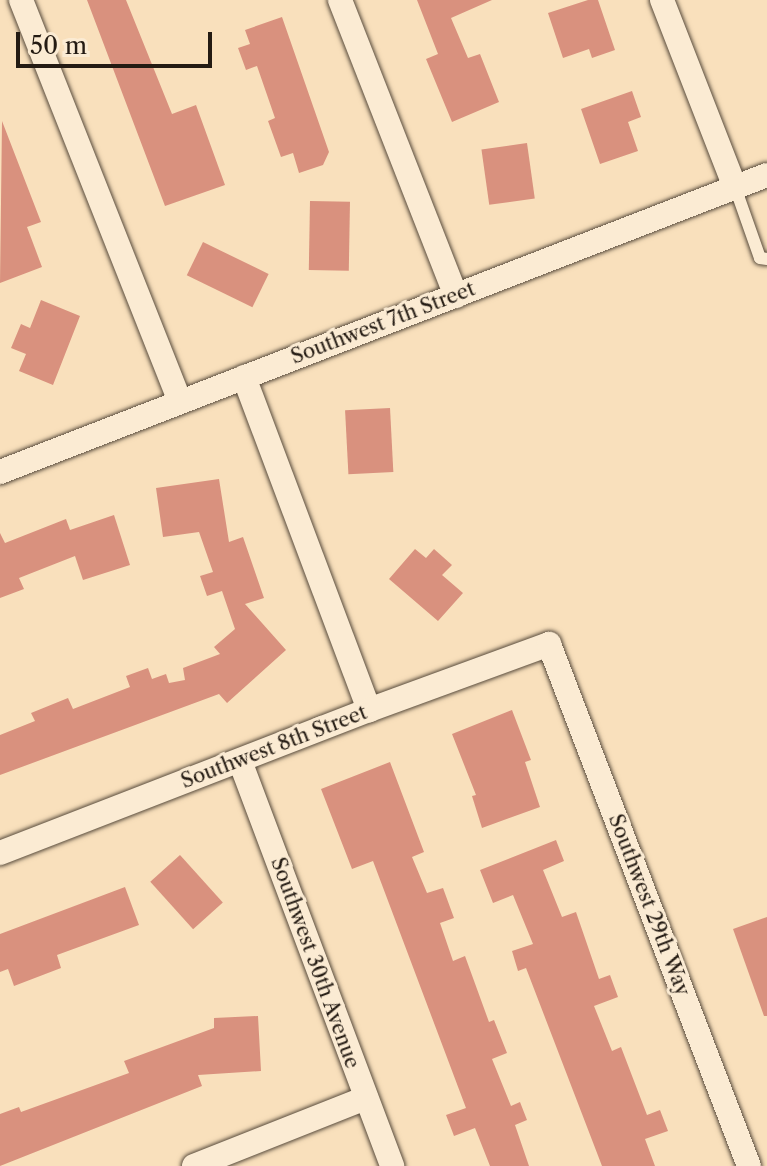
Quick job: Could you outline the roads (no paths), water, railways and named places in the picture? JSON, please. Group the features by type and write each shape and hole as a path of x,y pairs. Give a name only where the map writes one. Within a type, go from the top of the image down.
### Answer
{"street":[{"path":"21,0 180,402"},
{"path":"340,0 456,296"},
{"path":"662,0 735,187"},
{"name":"Southwest 7th Street","path":"0,472 767,175"},
{"path":"244,377 369,710"},
{"name":"Southwest 8th Street","path":"0,853 549,644"},
{"name":"Southwest 29th Way","path":"549,644 749,1166"},
{"name":"Southwest 30th Avenue","path":"240,761 392,1166"},
{"path":"194,1166 366,1098"}],"lane":[{"path":"735,187 760,258 767,259"}]}
